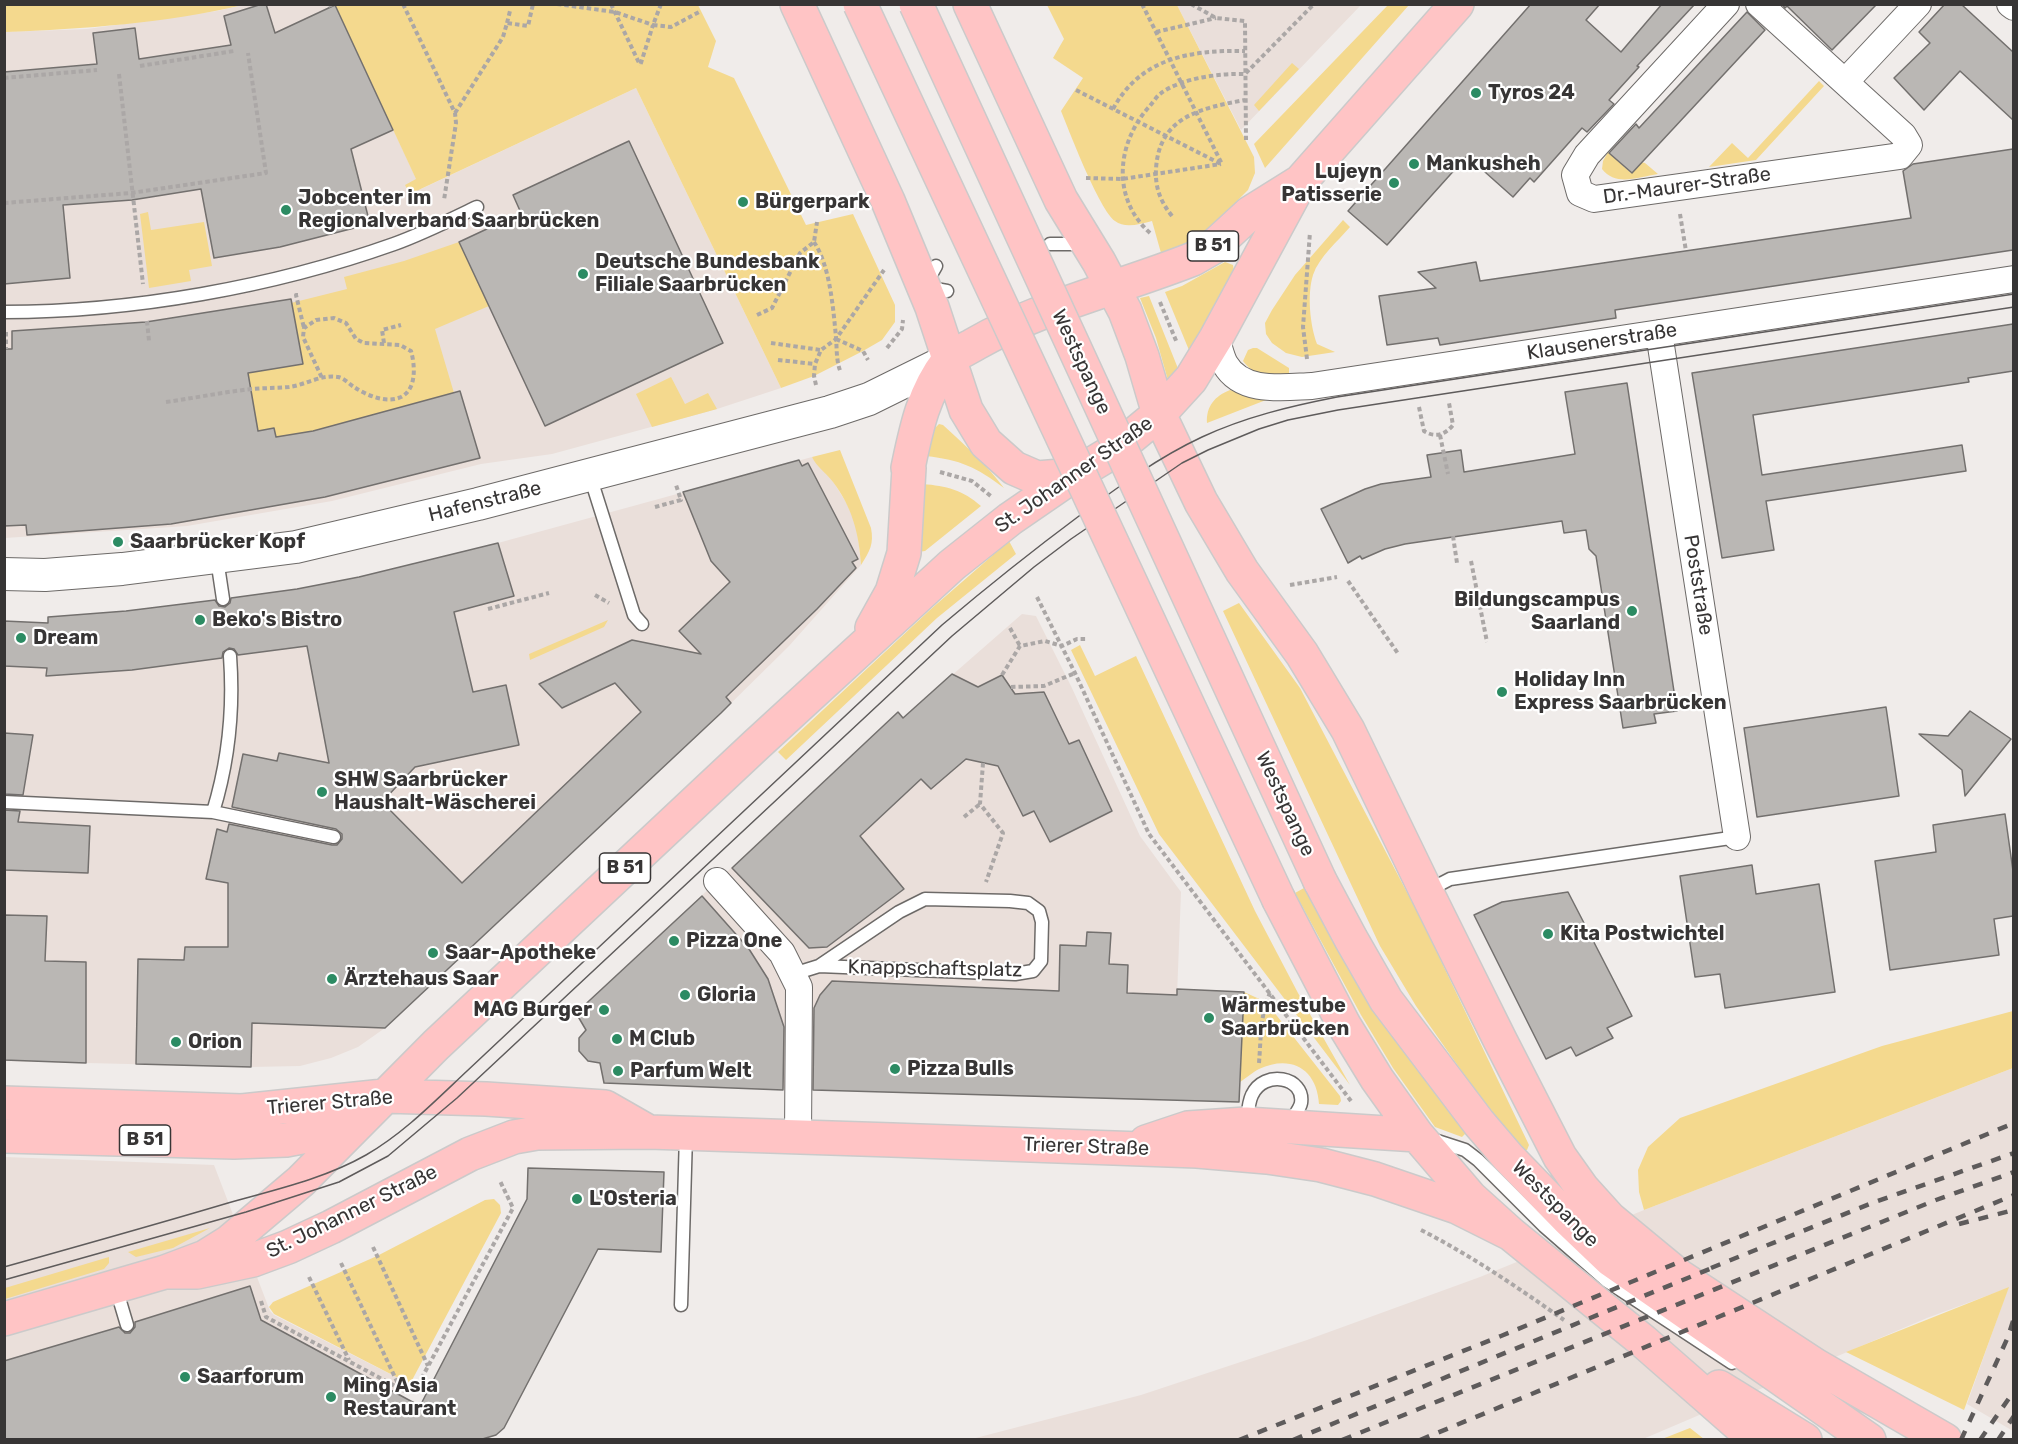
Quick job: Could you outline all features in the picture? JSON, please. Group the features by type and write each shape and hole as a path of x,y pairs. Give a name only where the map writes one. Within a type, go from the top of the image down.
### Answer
{"main road":[{"path":"797,4 888,201 936,281 950,359 966,410 986,443 1014,468 1037,478 1074,475"},
{"path":"860,4 1279,900 1344,1025 1377,1079 1417,1135 1470,1197 1511,1234 1643,1341 1756,1440"},
{"name":"Westspange","path":"916,4 1320,881 1386,1000 1479,1123 1508,1157 1611,1260 1869,1440"},
{"name":"Westspange","path":"970,4 1061,200 1113,287 1134,334 1159,414 1201,502 1242,571 1302,654 1348,730 1425,891 1560,1157 1582,1188 1610,1219 1679,1276 1815,1365 1945,1440"},
{"name":"St. Johanner Straße","path":"375,1105 863,645 952,565 1010,519 1074,475 1114,451 1159,414 1191,379 1216,338 1301,181 1457,4"},
{"name":"St. Johanner Straße","path":"863,645 891,592 904,553 908,468 920,414 931,388 950,359 994,333 1036,313 1193,259 1212,248 1250,213 1301,181"},
{"name":"St. Johanner Straße","path":"313,1104 363,1090 417,1064"},
{"name":"Trierer Straße","path":"4,1102 242,1111 313,1104 375,1105 486,1099 605,1107 649,1132"},
{"name":"Trierer Straße","path":"4,1136 234,1142 286,1140 327,1132 375,1105"},
{"name":"B 51","path":"165,1272 205,1257 246,1229 301,1181 375,1105"},
{"path":"165,1272 240,1217 266,1193 290,1162 286,1140 270,1123 242,1111"},
{"path":"1124,1149 1188,1128 1246,1124 1277,1143 1417,1135"},
{"name":"Trierer Straße","path":"488,1147 514,1137 537,1133 649,1132 1124,1149 1277,1143 1321,1165 1375,1179 1457,1208 1511,1234"},
{"name":"St. Johanner Straße","path":"4,1319 165,1272 197,1272 229,1266 288,1247 331,1227 445,1166 488,1147"},
{"path":"1643,1341 1805,1440"}],"street":[{"name":"Dr.-Maurer-Straße","path":"1726,4 1587,155 1575,175 1580,193 1594,199 1900,156 1909,145 1903,135 1759,4"},
{"path":"1845,82 1918,4"},
{"name":"Klausenerstraße","path":"1216,338 1225,365 1234,374 1254,385 1272,388 1312,386 2013,279"},
{"name":"Poststraße","path":"1659,333 1737,837"},
{"name":"Hafenstraße","path":"4,574 56,574 217,558 318,542 478,504 830,412 869,399 950,359"},
{"path":"717,881 782,953 799,987 798,1137"}],"lane":[{"path":"5,318 145,303 295,274 394,244 477,207"},
{"path":"1050,244 1088,244"},
{"path":"590,475 634,615 642,624"},
{"path":"217,558 223,599"},
{"path":"213,812 222,784 229,748 232,686 230,656"},
{"path":"4,802 213,812 334,837"},
{"path":"1425,891 1450,879 1737,837"},
{"name":"Knappschaftsplatz","path":"796,978 803,972 819,966 899,912 925,899 980,899 1028,903 1040,911 1041,961 1033,971 1015,974 819,966"},
{"path":"1246,1124 1252,1094 1263,1081 1280,1078 1294,1083 1301,1096 1301,1104 1277,1143"},
{"path":"681,1305 686,1134"},
{"path":"1417,1135 1452,1144 1465,1150 1478,1160 1544,1226 1607,1281 1749,1373 1791,1386"},
{"path":"116,1286 127,1325"}],"path":[{"path":"403,4 455,114 456,123 440,224"},
{"path":"507,24 528,26 533,4"},
{"path":"557,4 615,12 653,25 671,27 701,11"},
{"path":"611,4 640,66 661,4"},
{"path":"1142,4 1222,164"},
{"path":"1191,4 1216,18"},
{"path":"1150,233 1129,207 1122,179 1128,142 1137,122 1161,94 1181,84 1213,75 1245,74 1314,4"},
{"path":"455,114 503,37 510,11"},
{"path":"1156,32 1216,18 1245,21 1245,140"},
{"path":"140,66 234,51"},
{"path":"1113,109 1122,93 1143,75 1169,59 1201,51 1245,51"},
{"path":"4,202 131,193 266,173 248,53"},
{"path":"4,78 97,70"},
{"path":"119,74 145,303"},
{"path":"1076,90 1222,164"},
{"path":"1172,216 1157,192 1157,156 1165,136 1177,122 1196,112 1245,100"},
{"path":"1083,178 1122,179 1222,164"},
{"path":"1676,188 1686,251"},
{"path":"817,222 814,242 822,255 836,339 837,364 841,373"},
{"path":"1308,362 1303,327 1310,232"},
{"path":"757,315 772,308 800,253 814,242"},
{"path":"816,385 815,364 821,350 836,339 886,268"},
{"path":"301,294 296,295 304,328 303,337 322,378"},
{"path":"1157,294 1181,353"},
{"path":"5,318 6,349"},
{"path":"147,318 149,341"},
{"path":"166,402 251,389 290,387 322,378 340,377 374,398 390,399 402,396 410,387 414,375 411,351 400,345 364,343 356,339 346,323 334,318 316,320 304,328"},
{"path":"384,343 382,330 401,325"},
{"path":"836,339 863,351 868,360"},
{"path":"771,343 821,350"},
{"path":"778,360 815,364"},
{"path":"1419,407 1424,431 1430,435 1440,435 1453,425 1449,403"},
{"path":"1440,435 1448,474"},
{"path":"935,471 972,481 993,497"},
{"path":"655,507 681,500 676,485"},
{"path":"1453,536 1457,563"},
{"path":"1471,561 1487,642"},
{"path":"1289,585 1337,577"},
{"path":"1348,581 1399,656"},
{"path":"488,609 549,593"},
{"path":"1037,597 1075,673 1149,834 1352,1104"},
{"path":"1010,628 1020,646"},
{"path":"1002,675 1020,646 1045,641 1062,646 1077,639 1086,639"},
{"path":"1011,687 1044,686 1075,673"},
{"path":"980,899 1003,833 980,804 983,763"},
{"path":"964,817 980,804"},
{"path":"1258,1069 1262,1026 1270,993"},
{"path":"418,1385 513,1208 500,1181"},
{"path":"1411,1226 1459,1249 1572,1325"},
{"path":"373,1247 428,1367"},
{"path":"341,1263 401,1390"},
{"path":"309,1277 350,1362"},
{"path":"261,1301 266,1317 410,1394"}],"shaded area":[{"path":"4,5 243,5 125,24 5,32"},
{"path":"243,5 335,5 421,189 636,88 781,388 717,409 552,454 481,464 332,501 187,526 5,538 4,32 87,29 217,11"},
{"name":"Bürgerpark","path":"335,5 698,5 716,41 708,67 734,78 806,225 853,214 895,305 895,322 882,340 863,351 814,376 781,388 636,88 410,194 405,185 416,179"},
{"path":"1047,5 1177,5 1254,157 1255,173 1248,190 1202,236 1185,246 1161,253 1152,221 1123,225 1108,214 1085,170 1061,111 1083,78 1053,58 1064,39"},
{"path":"1177,5 1361,5 1241,130"},
{"path":"1388,5 1409,5 1265,168 1254,144"},
{"path":"1292,63 1299,69 1259,111 1254,105"},
{"path":"1819,81 1824,86 1756,160 1709,167 1732,143 1748,158"},
{"path":"1608,152 1631,173 1641,162 1658,174 1628,179 1614,178 1602,169"},
{"path":"148,212 151,230 204,222 212,266 189,270 191,281 149,288 140,214"},
{"path":"1343,220 1350,227 1316,268 1310,291 1311,319 1317,344 1335,352 1302,357 1286,353 1272,343 1266,334 1265,323 1295,275"},
{"path":"459,242 489,306 435,329 454,393 329,436 276,437 274,428 258,431 255,414 240,416 164,386 303,364 291,303 347,289 344,277 404,261"},
{"path":"1225,262 1233,265 1234,272 1191,355 1165,292 1182,286"},
{"path":"1149,296 1179,371 1169,384 1156,338 1140,298"},
{"path":"1257,348 1289,368 1289,376 1269,375 1253,370 1243,361 1248,350"},
{"path":"671,377 685,404 708,393 717,409 652,427 636,394"},
{"path":"1230,390 1249,396 1266,395 1266,400 1207,423 1212,402"},
{"path":"939,424 943,425 975,455 1004,488 968,466 926,456 935,428"},
{"path":"840,450 871,528 870,547 861,565 856,531 850,511 840,491 812,457"},
{"path":"812,457 834,483 857,525 861,565 789,646 718,716 385,1028 358,1047 331,1058 300,1066 251,1067 5,1061 5,621 48,623 48,617 134,611 297,589 362,577 498,543"},
{"path":"923,484 954,490 968,496 981,506 925,551 918,552"},
{"path":"1009,541 1016,554 937,618 786,760 778,752 931,609"},
{"path":"1239,603 1300,688 1422,921 1529,1145 1527,1150 1522,1150 1486,1106 1416,1006 1380,946 1223,611"},
{"path":"1022,614 1036,616 1140,836 1181,892 1177,996 1242,1043 1239,1102 604,1083 599,1063 588,1061 579,1051 579,1038 586,1030 576,1013 898,712 903,718"},
{"path":"608,620 604,627 530,660 529,654"},
{"path":"1080,645 1095,676 1136,656 1255,911 1350,1085 1159,834 1071,650"},
{"path":"1304,888 1373,1008 1466,1133 1462,1137 1435,1127 1393,1068 1361,1015 1295,893"},
{"path":"1244,992 1266,1002 1340,1096 1341,1101 1338,1105 1319,1104 1317,1092 1308,1074 1292,1065 1282,1063 1271,1065 1257,1070 1240,1082"},
{"path":"2013,1011 2013,1068 1644,1210 1639,1192 1638,1170 1648,1147 1680,1118 1882,1046"},
{"path":"2013,1068 2013,1431 1967,1404 2008,1288 1927,1318 1643,1439 968,1440 1141,1395 1307,1340 1480,1277 1644,1210"},
{"path":"5,1157 214,1165 270,1311 402,1380 368,1439 5,1440"},
{"path":"494,1199 500,1205 501,1213 410,1384 274,1314 269,1307 273,1302 377,1256 485,1200"},
{"path":"210,1228 173,1248 136,1257 128,1252"},
{"path":"109,1257 109,1263 104,1269 5,1299 5,1288"},
{"path":"2009,1287 1964,1410 1846,1352"},
{"path":"1690,1428 1704,1439 1662,1439"}],"building":[{"path":"266,4 275,33 335,5 393,130 351,149 370,224 280,247 214,258 201,189 132,200 63,205 70,278 4,284 4,72 97,64 93,33 135,28 139,59 231,45 224,16"},
{"path":"1531,4 1600,4 1586,20 1621,52 1662,4 1695,4 1637,66 1639,67 1609,100 1614,104 1587,132 1582,128 1534,182 1530,178 1513,197 1467,156 1387,245 1348,211"},
{"path":"1782,4 1877,4 1832,50 1787,6 1785,8"},
{"path":"1945,4 1961,4 2013,52 2013,120 1960,71 1924,110 1894,78 1930,43 1919,32"},
{"path":"1747,12 1765,30 1632,173 1609,153 1636,124 1639,128"},
{"name":"Deutsche Bundesbank Filiale Saarbrücken","path":"629,141 723,343 545,426 459,242 521,213 513,195"},
{"path":"2013,149 2013,250 1615,310 1616,318 1440,345 1438,338 1387,345 1379,296 1436,288 1418,272 1476,262 1480,281 1911,218 1903,171 1913,164"},
{"path":"291,299 303,364 248,373 258,431 274,428 276,437 313,431 460,391 480,458 325,497 171,524 27,535 26,525 4,526 4,349 12,349 12,331 146,322"},
{"path":"2013,324 2013,371 1968,378 1969,382 1753,415 1762,475 1962,445 1966,471 1766,501 1774,550 1722,558 1692,373"},
{"path":"1627,383 1677,711 1654,714 1656,723 1623,728 1596,556 1589,549 1586,530 1564,533 1562,521 1405,544 1385,549 1362,559 1360,556 1348,563 1321,509 1381,484 1431,477 1427,455 1461,450 1464,472 1575,454 1565,392"},
{"path":"799,460 802,466 808,463 858,559 852,562 856,568 726,697 731,703 721,713 385,1028 252,1023 251,1067 136,1064 138,959 184,960 185,947 228,947 228,883 206,879 217,829 227,832 229,824 332,845 337,845 342,839 342,834 336,829 232,807 243,754 277,761 279,753 329,763 307,646 238,655 234,649 229,648 223,652 222,658 132,670 46,676 47,668 4,666 4,621 48,623 48,617 126,611 215,600 219,606 225,607 230,603 231,598 297,589 359,577 498,543 514,596 454,612 473,692 506,685 519,745 415,767 382,802 462,883 641,712 615,683 562,708 539,684 632,640 701,654 679,631 730,582 711,561 683,492"},
{"path":"952,674 978,687 1002,675 1015,694 1044,692 1069,744 1079,740 1112,811 1050,842 1034,811 1023,816 998,766 966,759 931,789 921,779 860,836 904,889 827,947 809,948 732,868 898,712 903,718"},
{"path":"1886,707 1899,796 1757,817 1744,728"},
{"path":"1970,711 2011,739 1965,796 1962,770 1919,734 1948,736"},
{"path":"4,733 33,735 23,795 4,794"},
{"path":"4,810 20,811 18,822 90,826 88,873 4,870"},
{"path":"2005,814 2013,871 2013,916 1994,919 1999,955 1890,970 1875,861 1936,852 1933,825"},
{"path":"1752,865 1756,894 1819,884 1835,992 1725,1008 1720,974 1695,977 1680,876"},
{"path":"1568,892 1632,1016 1607,1028 1613,1038 1576,1056 1571,1047 1546,1059 1474,915 1502,902"},
{"name":"Gloria","path":"702,896 749,949 768,979 784,1027 783,1090 604,1083 600,1063 588,1061 579,1051 579,1038 586,1030 576,1013"},
{"path":"4,915 47,916 45,961 86,962 86,1063 4,1060"},
{"path":"1087,932 1111,933 1109,964 1128,965 1127,993 1177,995 1177,989 1244,992 1239,1102 813,1090 814,1008 820,995 832,981 1059,991 1060,945 1086,946"},
{"path":"528,1168 664,1172 661,1252 598,1249 504,1428 496,1435 479,1440 4,1440 4,1361 119,1327 125,1333 130,1333 135,1327 135,1322 250,1286 261,1320 420,1406 527,1199"}],"tram line":[{"path":"4,1267 298,1183 333,1171 380,1146 431,1105 942,625 1108,494 1185,445 1268,413 1337,397 2014,294"},
{"path":"4,1280 246,1212 339,1182 388,1156 457,1098 952,636 1071,539 1182,463 1208,450 1288,420 1338,410 2014,307"}],"railway":[{"path":"1239,1440 1501,1336 2014,1123"},
{"path":"1711,1268 1872,1203 2014,1153"},
{"path":"1342,1440 1936,1200 2014,1172"},
{"path":"1420,1440 2014,1195"},
{"path":"1959,1224 2014,1210"},
{"path":"1293,1440 1712,1268"},
{"path":"1961,1440 2008,1337 2014,1318"},
{"path":"1980,1440 2014,1391"},
{"path":"1998,1440 2014,1416"}],"place":[{"name":"Tyros 24","path":"1476,93"},
{"name":"Mankusheh","path":"1414,164"},
{"name":"Lujeyn Patisserie","path":"1394,183"},
{"name":"Bürgerpark","path":"743,202"},
{"name":"Jobcenter im Regionalverband Saarbrücken","path":"286,210"},
{"name":"Deutsche Bundesbank Filiale Saarbrücken","path":"583,274"},
{"name":"Saarbrücker Kopf","path":"118,542"},
{"name":"Bildungscampus Saarland","path":"1632,611"},
{"name":"Beko's Bistro","path":"200,620"},
{"name":"Dream","path":"21,638"},
{"name":"Holiday Inn Express Saarbrücken","path":"1502,692"},
{"name":"SHW Saarbrücker Haushalt-Wäscherei","path":"322,792"},
{"name":"Kita Postwichtel","path":"1548,934"},
{"name":"Pizza One","path":"674,941"},
{"name":"Saar-Apotheke","path":"433,953"},
{"name":"Ärztehaus Saar","path":"332,979"},
{"name":"Gloria","path":"685,995"},
{"name":"MAG Burger","path":"604,1010"},
{"name":"Wärmestube Saarbrücken","path":"1209,1018"},
{"name":"M Club","path":"617,1039"},
{"name":"Orion","path":"176,1042"},
{"name":"Pizza Bulls","path":"895,1069"},
{"name":"Parfum Welt","path":"618,1071"},
{"name":"L'Osteria","path":"577,1199"},
{"name":"Saarforum","path":"185,1377"},
{"name":"Ming Asia Restaurant","path":"331,1397"}]}
